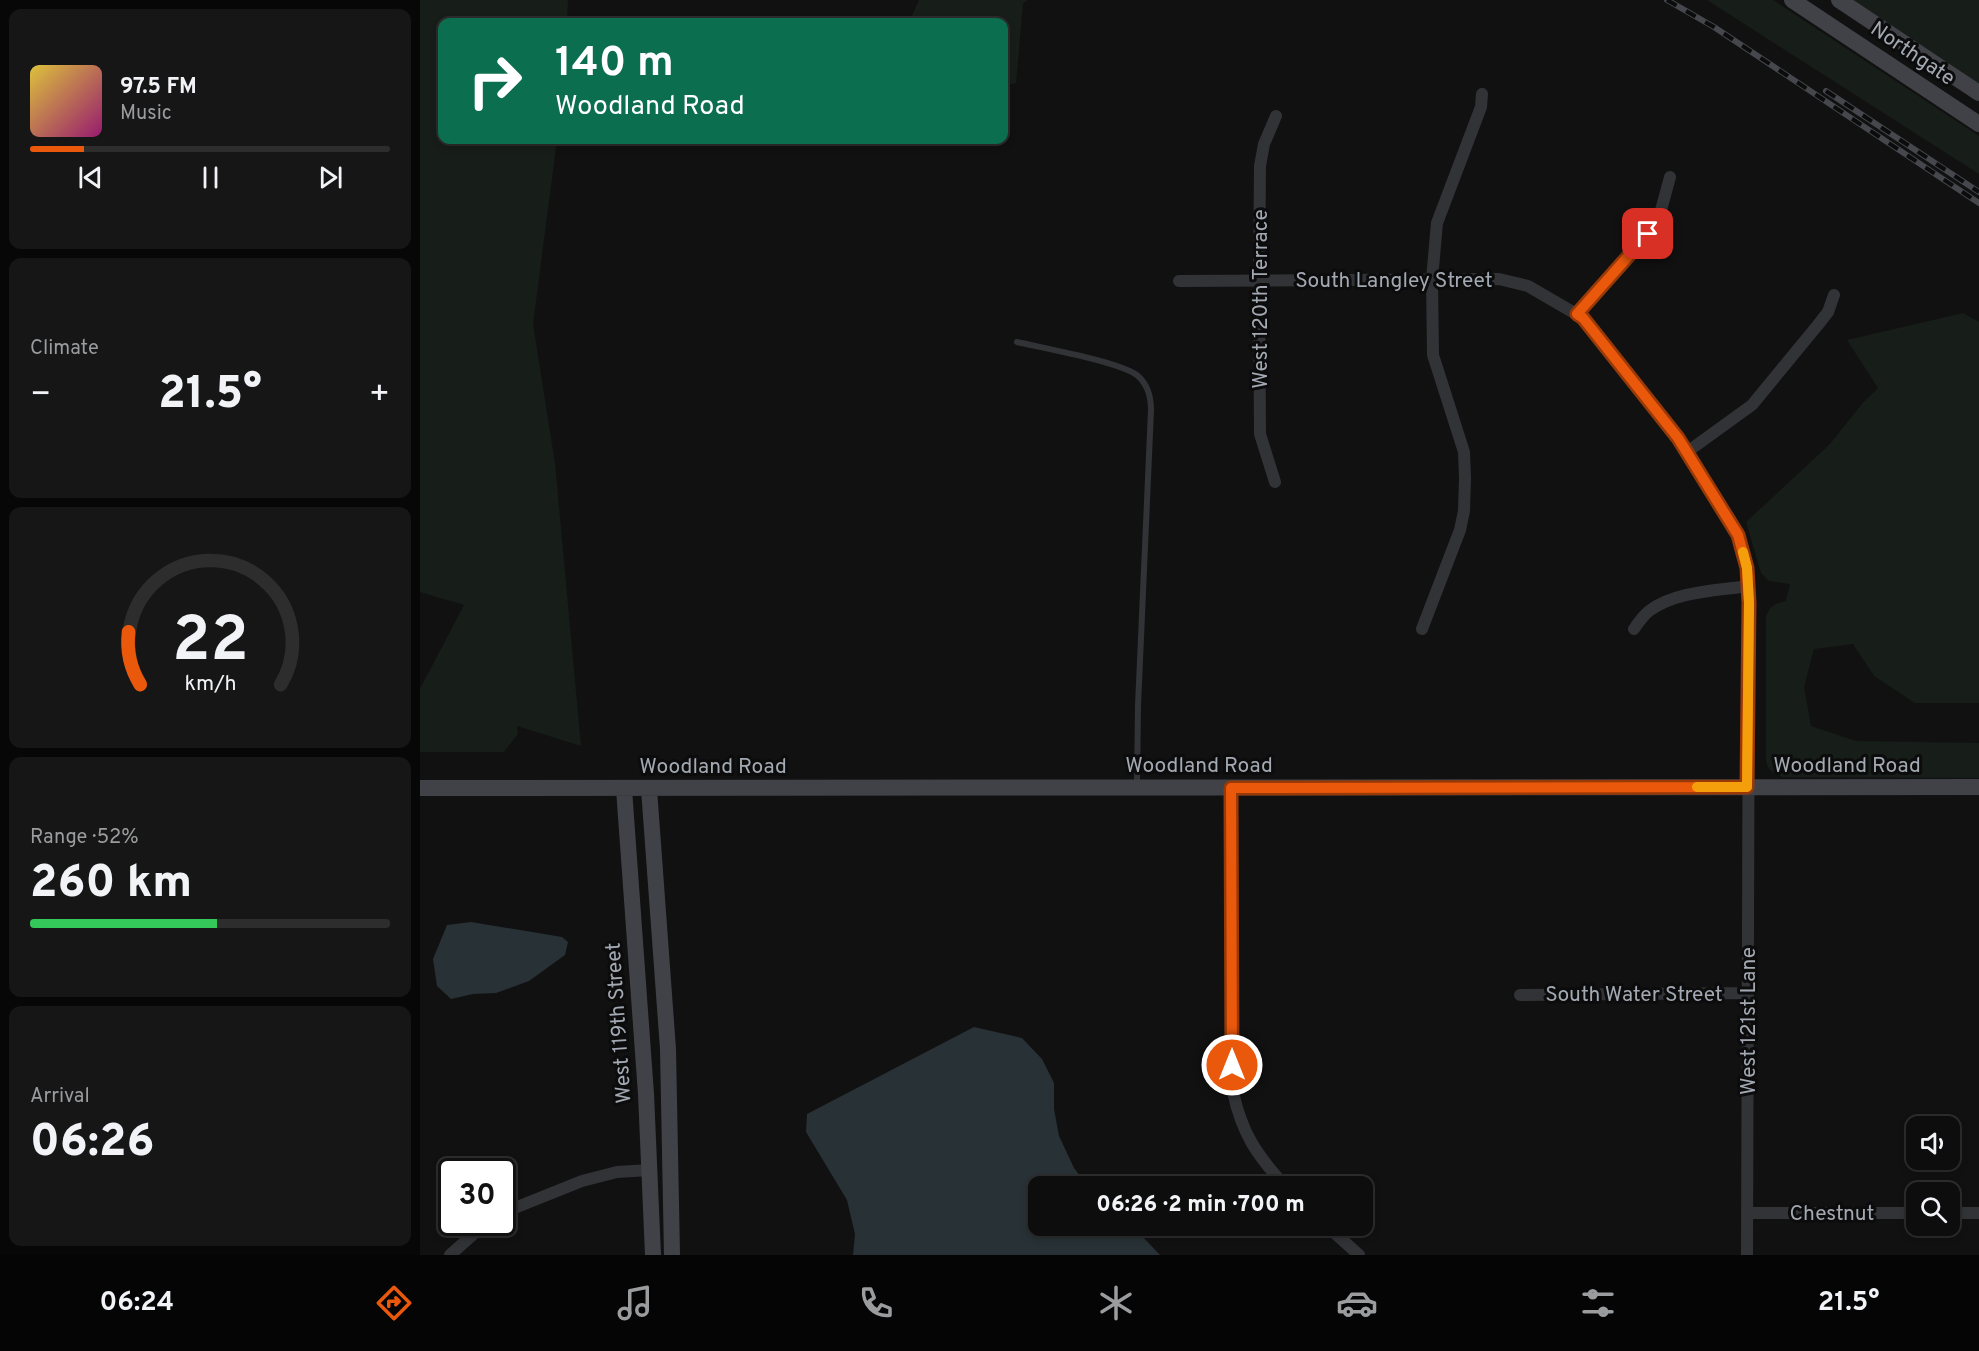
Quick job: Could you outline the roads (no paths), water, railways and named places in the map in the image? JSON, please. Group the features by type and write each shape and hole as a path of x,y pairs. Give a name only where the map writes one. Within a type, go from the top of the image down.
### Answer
{"main road":[{"name":"Northgate","path":"1792,0 1979,124"},
{"name":"Northgate","path":"1839,0 1979,93"},
{"name":"Woodland Road","path":"420,788 1979,787"},
{"name":"West 119th Street","path":"624,789 642,1027 654,1255"},
{"path":"649,789 668,1049 672,1255"}],"street":[{"path":"1422,629 1460,530 1464,511 1464,452 1433,355 1432,279 1437,223 1480,107 1482,94"},
{"name":"West 120th Terrace","path":"1275,482 1260,434 1259,280 1260,166 1264,144 1276,116"},
{"path":"1577,314 1648,234 1660,214 1670,177"},
{"name":"South Langley Street","path":"1179,281 1499,279 1528,286 1583,318 1687,453 1738,535 1747,568 1748,586 1747,787"},
{"path":"1687,453 1752,405 1828,312 1833,295"},
{"path":"1634,629 1649,612 1666,602 1695,594 1748,586"},
{"name":"West 121st Lane","path":"1747,787 1748,1255"},
{"path":"1231,788 1233,1092 1238,1117 1246,1137 1261,1160 1276,1176"},
{"name":"South Water Street","path":"1520,995 1748,993"},
{"path":"516,1207 582,1181 616,1172 650,1170"},
{"name":"Chestnut","path":"1748,1213 1906,1213"},
{"path":"1960,1213 1979,1214"},
{"path":"450,1255 471,1236"},
{"path":"1339,1236 1359,1255"}],"lane":[{"path":"1017,342 1120,366 1136,374 1148,390 1151,410 1138,706 1137,788"}],"railway":[{"path":"1667,0 1714,27 1979,203"},
{"path":"1826,91 1979,192"}]}
